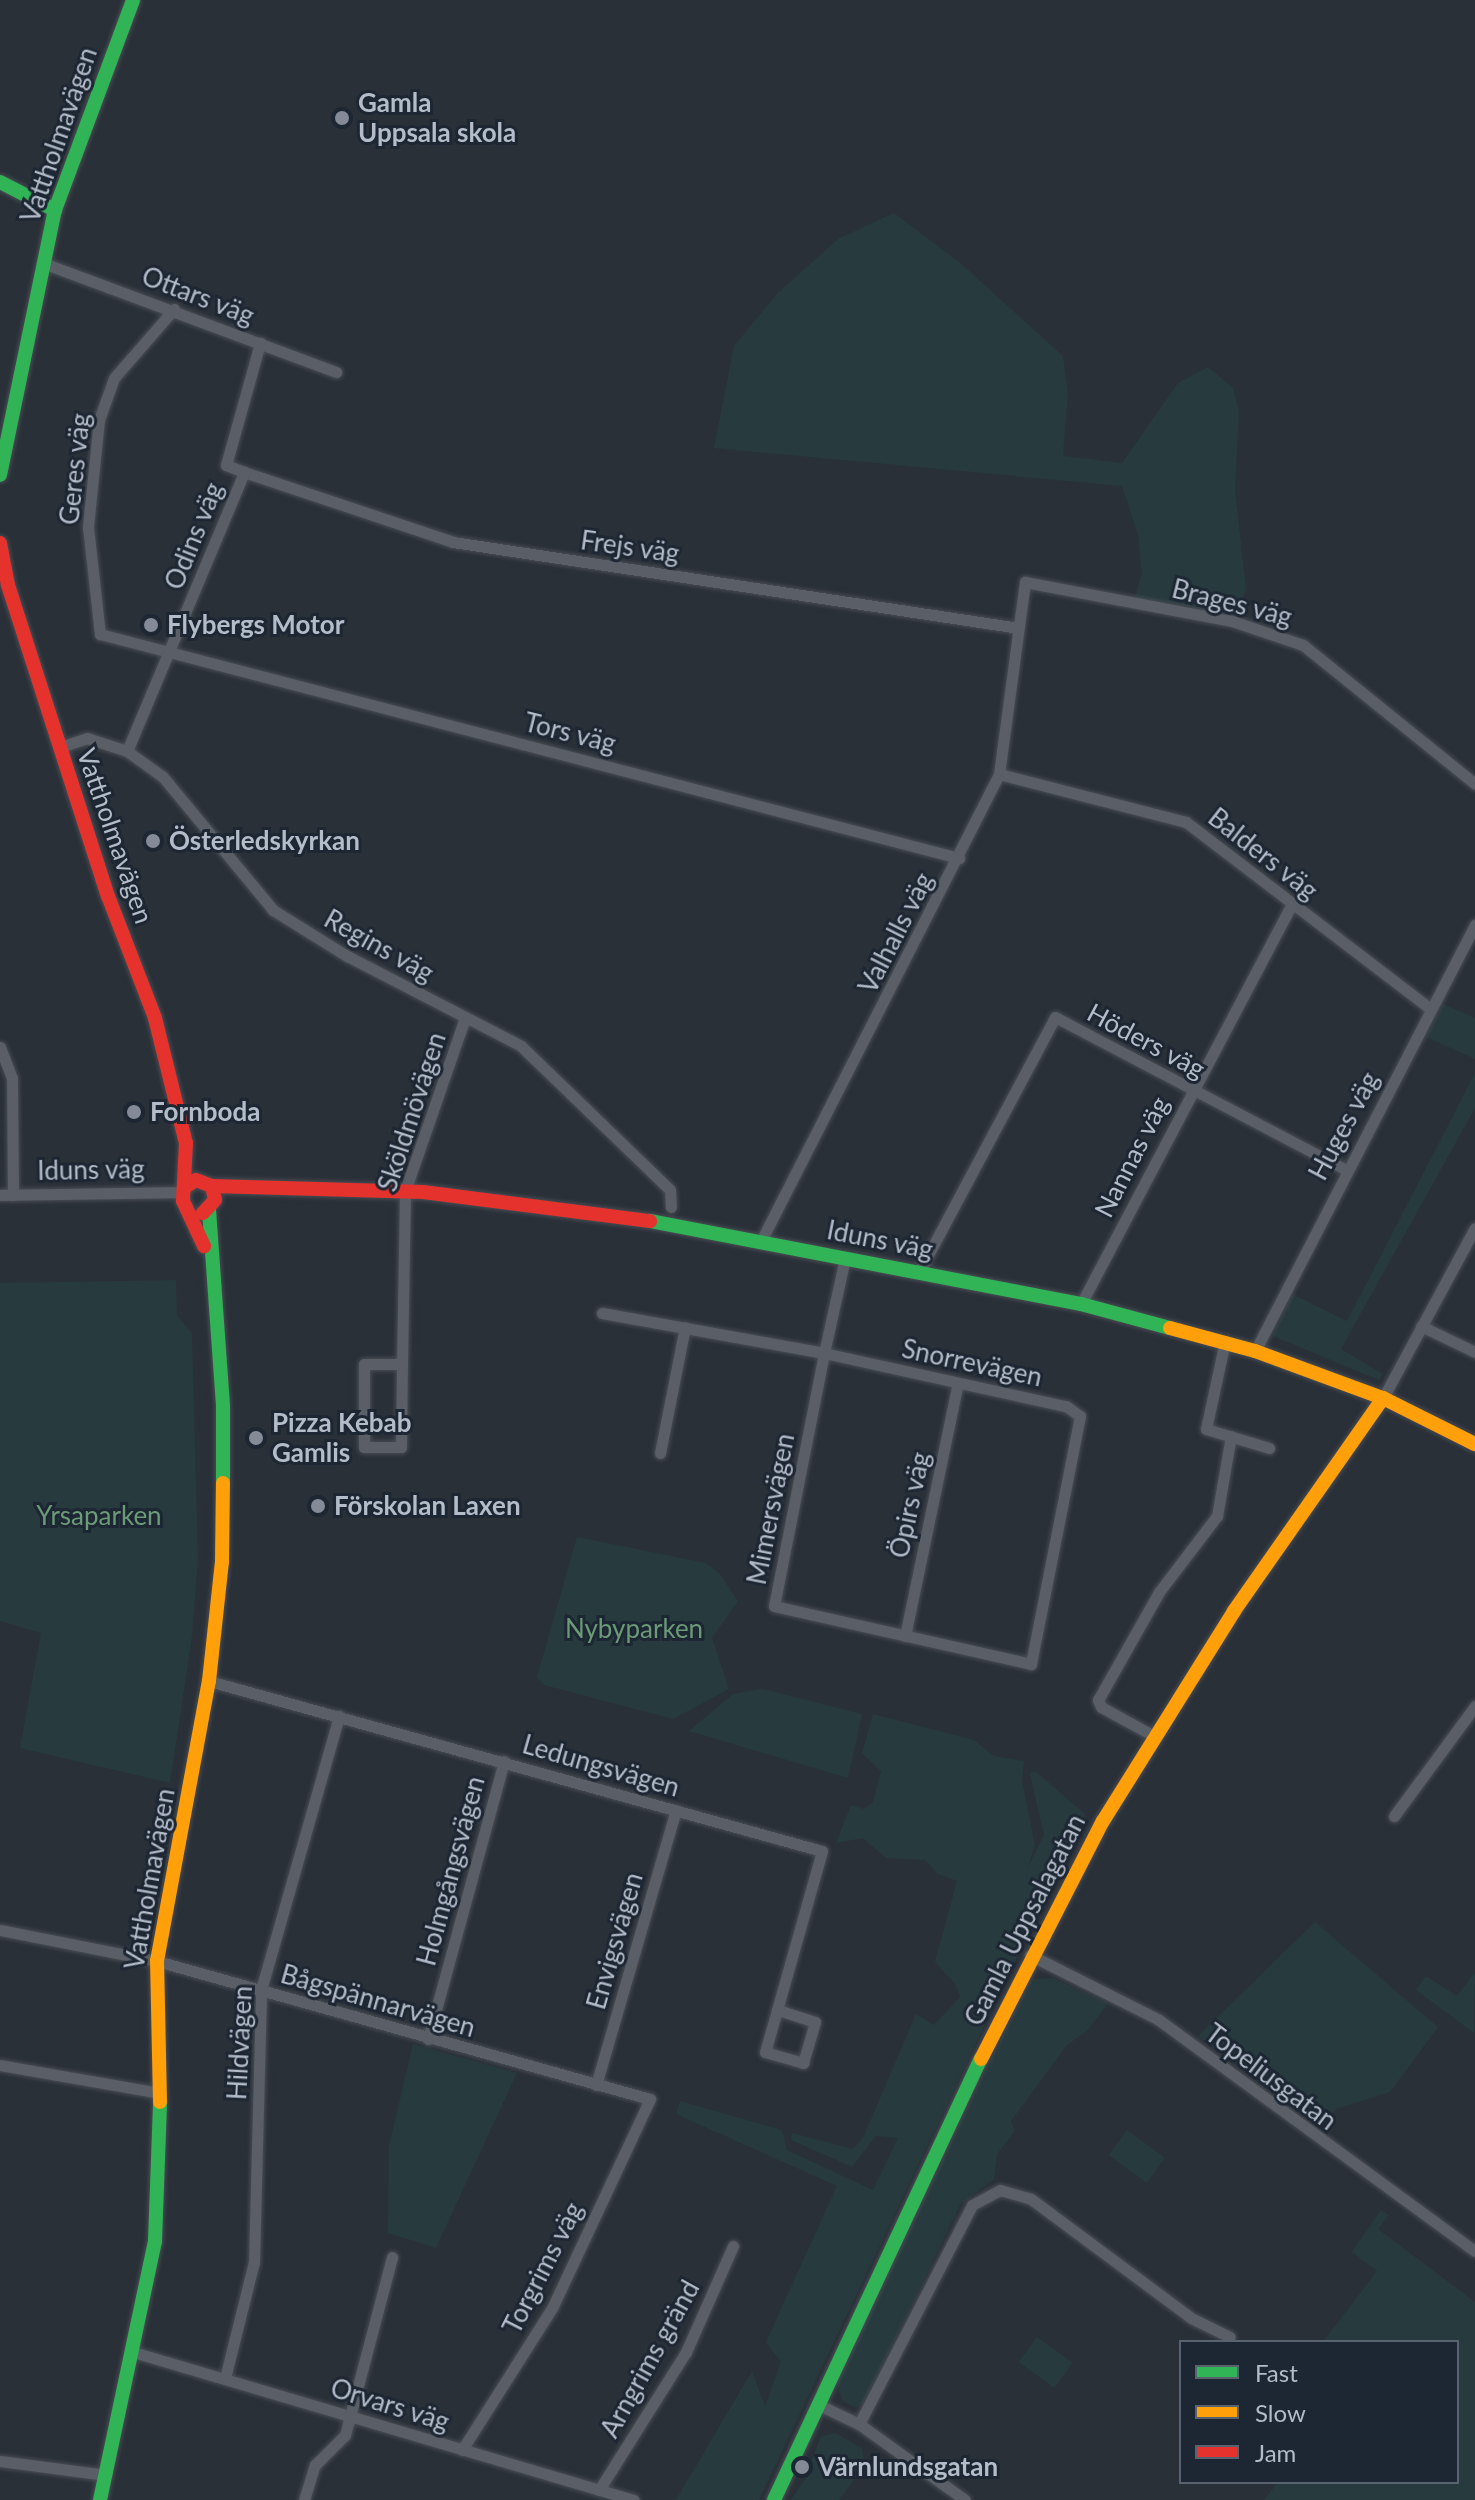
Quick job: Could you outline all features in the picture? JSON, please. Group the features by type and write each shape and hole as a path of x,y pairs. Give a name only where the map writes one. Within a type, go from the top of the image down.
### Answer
{"street":[{"name":"Vattholmavägen","path":"0,475 2,451 55,210 133,0"},
{"path":"0,182 55,210"},
{"name":"Ottars väg","path":"43,263 174,309 336,372"},
{"name":"Geres väg","path":"169,652 100,634 88,527 99,420 114,378 174,309"},
{"name":"Odins väg","path":"127,751 244,472 226,465 260,343"},
{"name":"Frejs väg","path":"244,472 453,542 1019,628"},
{"name":"Vattholmavägen","path":"0,543 60,747 155,1018 186,1143 209,1183 212,1206 209,1262 223,1407 222,1562 209,1681 157,1961 160,2093 155,2241 100,2500"},
{"name":"Brages väg","path":"1019,628 1025,582 1232,621 1303,645 1475,784"},
{"name":"Valhalls väg","path":"761,1241 959,858 999,774 1019,628"},
{"name":"Tors väg","path":"169,652 959,858"},
{"name":"Regins väg","path":"60,747 87,738 127,751 163,777 273,910 347,956 521,1046 566,1085 670,1190 671,1207"},
{"name":"Balders väg","path":"999,774 1186,822 1429,1008"},
{"name":"Nannas väg","path":"1081,1304 1292,904"},
{"name":"Huges väg","path":"1255,1351 1345,1169 1475,924"},
{"name":"Höders väg","path":"919,1272 1055,1017 1191,1091 1345,1169"},
{"name":"Sköldmövägen","path":"402,1364 364,1364 364,1447 401,1447 405,1191 465,1018"},
{"path":"0,1047 12,1078 13,1195"},
{"name":"Vattholmavägen","path":"186,1143 184,1190 209,1262"},
{"path":"184,1190 209,1183"},
{"name":"Iduns väg","path":"209,1183 251,1190 405,1191 609,1213 1081,1304 1255,1351 1383,1398 1475,1444"},
{"name":"Iduns väg","path":"0,1195 184,1190"},
{"name":"Iduns väg","path":"191,1211 251,1190"},
{"path":"1383,1398 1475,1228"},
{"name":"Mimersvägen","path":"845,1258 774,1606 1031,1664"},
{"name":"Snorrevägen","path":"602,1313 824,1353 1066,1406 1080,1416 1031,1664"},
{"path":"1421,1326 1475,1352"},
{"path":"660,1453 685,1327"},
{"path":"1225,1341 1206,1429 1269,1448"},
{"name":"Öpirs väg","path":"905,1636 958,1383"},
{"name":"Gamla Uppsalagatan","path":"774,2500 1030,1955 1154,1736 1383,1398"},
{"path":"1154,1736 1101,1707 1098,1700 1159,1592 1217,1516 1231,1436"},
{"name":"Ledungsvägen","path":"209,1681 822,1851 765,2052 803,2063 815,2022 777,2010"},
{"path":"1394,1816 1475,1706"},
{"name":"Hildvägen","path":"225,2378 254,2262 261,1990 339,1716"},
{"name":"Holmgångsvägen","path":"428,2039 504,1761"},
{"name":"Envigsvägen","path":"596,2085 676,1810"},
{"name":"Bågspännarvägen","path":"0,1930 157,1961 650,2099"},
{"name":"Topeliusgatan","path":"1030,1955 1159,2020 1475,2251"},
{"path":"0,2065 160,2093"},
{"name":"Torgrims väg","path":"462,2450 552,2308 650,2099"},
{"path":"859,2424 972,2205 1000,2190 1031,2199 1191,2318 1230,2337"},
{"name":"Arngrims gränd","path":"599,2490 686,2352 733,2246"},
{"path":"304,2500 315,2465 345,2435 352,2416 392,2257"},
{"name":"Orvars väg","path":"133,2352 634,2500"},
{"path":"817,2404 859,2424 965,2500"},
{"path":"0,2461 106,2475"}],"green space":[{"path":"894,213 959,262 1063,356 1068,394 1063,456 1122,463 1178,383 1208,367 1233,388 1239,412 1235,490 1246,590 1232,621 1133,602 1142,574 1138,535 1122,486 714,448 734,346 778,293 838,239"},
{"path":"1443,1004 1475,1018 1475,1059 1426,1037"},
{"path":"1475,1073 1475,1108 1341,1349 1383,1374 1379,1380 1273,1336 1292,1294 1347,1321"},
{"name":"Yrsaparken","path":"176,1280 177,1316 192,1333 198,1559 192,1636 170,1783 20,1748 41,1633 0,1621 0,1283"},
{"name":"Nybyparken","path":"577,1537 706,1563 720,1574 738,1601 712,1638 729,1689 673,1719 544,1685 537,1677"},
{"path":"763,1689 862,1714 848,1778 689,1731 733,1694"},
{"path":"873,1714 974,1740 994,1756 1024,1761 1022,1781 1035,1845 1028,1867 1044,1835 1030,1774 1035,1771 1085,1814 759,2500 676,2500 752,2371 765,2406 781,2362 766,2342 837,2186 676,2114 680,2101 782,2130 787,2150 873,2190 898,2138 876,2136 852,2167 791,2140 792,2133 853,2149 863,2138 916,2014 934,2025 960,1997 956,1985 935,1962 957,1881 938,1874 925,1860 886,1858 863,1838 836,1843 851,1805 864,1809 873,1802 881,1771 862,1753"},
{"path":"1315,1922 1438,2027 1390,2092 1336,2109 1323,2125 1198,2036"},
{"path":"1475,1972 1474,2033 1416,1990 1426,1976 1457,1996"},
{"path":"1053,1978 1108,2004 1087,2031 1067,2045 1011,2121 1015,2131 997,2154 994,2179 960,2205 865,2402 855,2408 842,2400 836,2384 842,2367 1027,1986 1033,1979"},
{"path":"413,2044 517,2073 436,2248 388,2233 389,2146"},
{"path":"1127,2130 1165,2158 1147,2183 1109,2155"},
{"path":"1381,2210 1389,2215 1378,2229 1475,2302 1475,2500 1264,2500 1276,2484 1459,2484 1459,2340 1325,2340 1377,2271 1352,2252"},
{"path":"1037,2337 1073,2363 1054,2388 1019,2362"},
{"path":"835,2433 862,2448 865,2465 839,2500 791,2500 806,2478 820,2437"}],"traffic: fast":[{"path":"0,475 55,210 133,0"},
{"path":"0,182 55,210"},
{"path":"209,1210 223,1407 223,1483"},
{"path":"650,1221 1081,1304 1170,1328"},
{"path":"774,2500 981,2059"},
{"path":"100,2500 155,2241 160,2102"}],"traffic: slow":[{"path":"1170,1328 1255,1351 1383,1398 1475,1444"},
{"path":"981,2059 1103,1821 1234,1611 1383,1398"},
{"path":"160,2102 157,1961 209,1681 222,1562 223,1483"}],"traffic: jam":[{"path":"0,543 8,585 108,896 155,1018 186,1143 183,1201 204,1246"},
{"path":"185,1187 196,1180 212,1186 215,1200 203,1213"},
{"path":"212,1186 423,1192 650,1221"}],"place":[{"name":"Gamla Uppsala skola","path":"342,118"},
{"name":"Flybergs Motor","path":"151,625"},
{"name":"Österledskyrkan","path":"153,841"},
{"name":"Fornboda","path":"134,1112"},
{"name":"Pizza Kebab Gamlis","path":"256,1438"},
{"name":"Förskolan Laxen","path":"318,1506"},
{"name":"Värnlundsgatan","path":"802,2467"}]}
